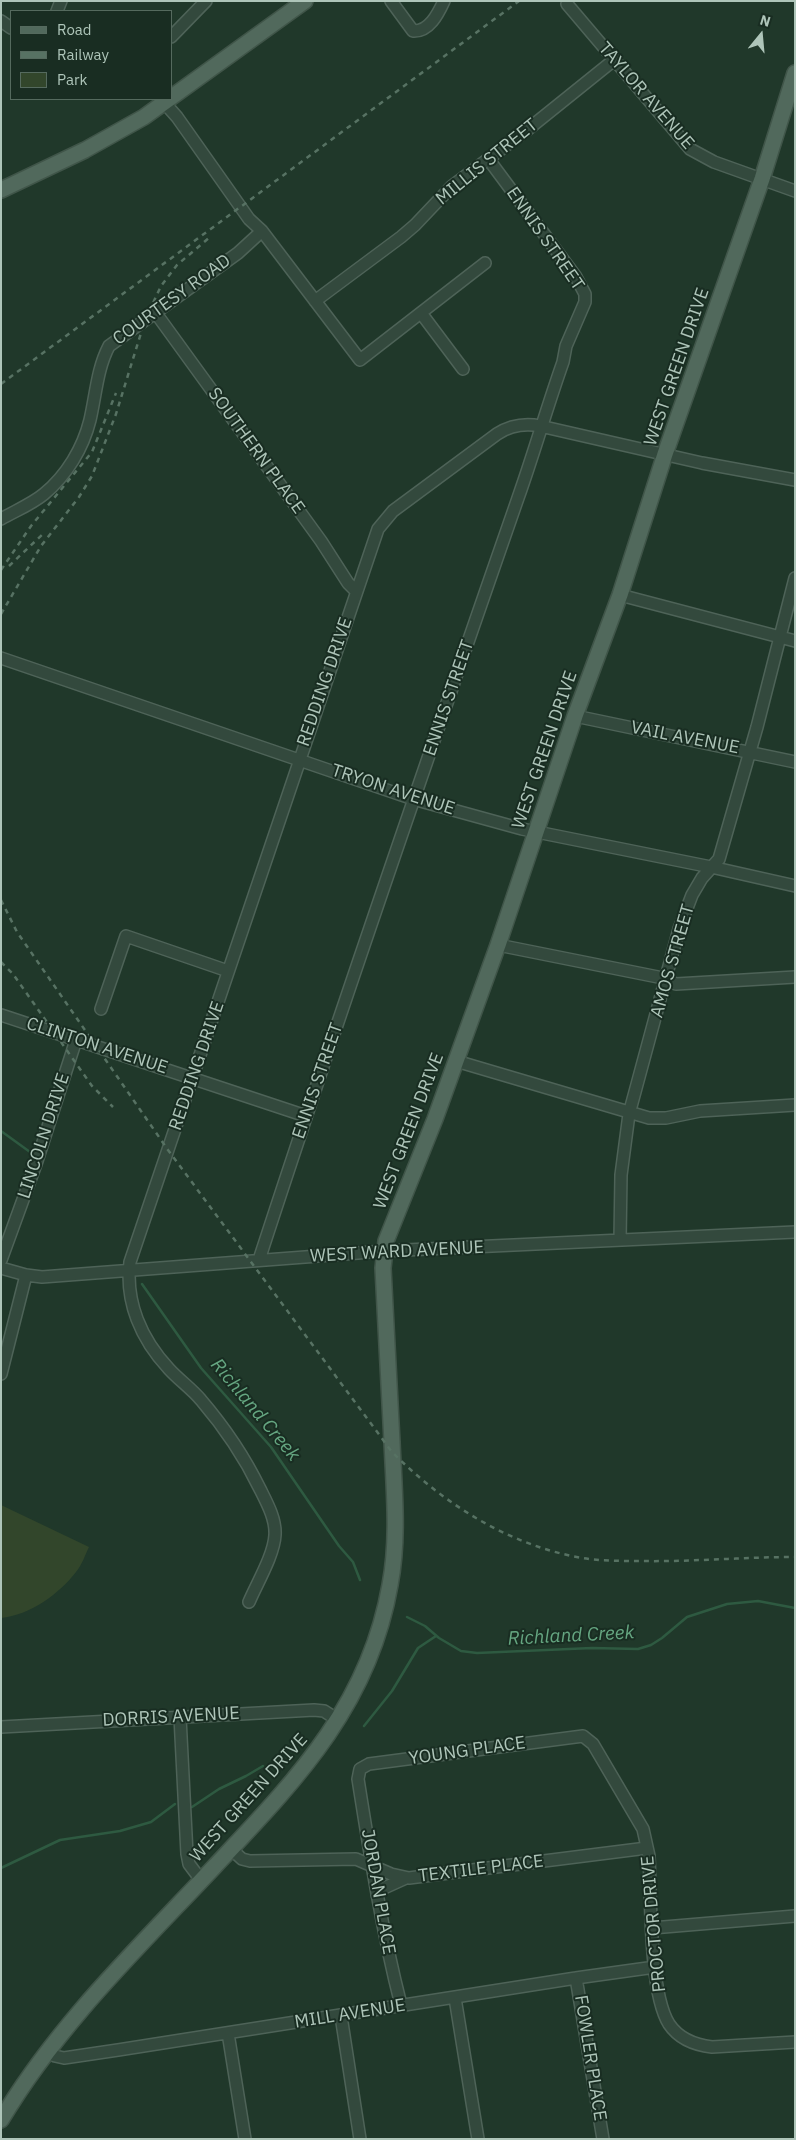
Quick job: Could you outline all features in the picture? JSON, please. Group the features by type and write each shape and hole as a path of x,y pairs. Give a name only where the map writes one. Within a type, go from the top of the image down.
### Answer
{"main road":[{"path":"172,94 305,1"},
{"name":"WEST GREEN DRIVE","path":"1,2120 66,2026 288,1788 322,1745 358,1683 381,1622 390,1585 396,1537 383,1268 384,1251 498,945 575,716 620,595 666,454 762,178 795,73"},
{"path":"1,190 91,146 162,101"}],"street":[{"path":"172,36 206,1"},
{"path":"391,1 413,31 419,32 432,22 444,1"},
{"name":"TAYLOR AVENUE","path":"567,4 690,149 714,162 795,191"},
{"name":"MILLIS STREET","path":"315,301 401,237 452,186 489,160 614,60"},
{"path":"162,101 177,118 249,219 262,231 360,360 485,263"},
{"name":"ENNIS STREET","path":"259,1260 413,799 519,496 540,426 563,362 566,346 582,310 585,294 576,277 489,160"},
{"name":"COURTESY ROAD","path":"1,519 44,494 64,474 75,457 90,420 100,369 109,346 238,253 262,231"},
{"name":"SOUTHERN PLACE","path":"155,312 322,541 348,583 356,591"},
{"path":"421,313 463,369"},
{"name":"REDDING DRIVE","path":"129,1271 130,1262 356,591 378,529 393,511 506,428 530,424 795,480"},
{"name":"AMOS STREET","path":"620,1240 620,1175 630,1114 680,929 692,895 702,878 719,859 795,578"},
{"path":"620,595 795,641"},
{"name":"TRYON AVENUE","path":"1,658 413,799 536,832 712,867 795,886"},
{"name":"VAIL AVENUE","path":"575,716 795,762"},
{"path":"101,1010 126,936 228,971"},
{"path":"498,945 666,980 676,984 795,978"},
{"name":"CLINTON AVENUE","path":"1,1015 306,1116"},
{"name":"LINCOLN DRIVE","path":"1,1260 36,1164 76,1040"},
{"path":"456,1061 630,1114 649,1118 666,1118 700,1111 795,1105"},
{"name":"WEST WARD AVENUE","path":"1,1268 42,1277 384,1251 795,1232"},
{"path":"129,1271 130,1289 138,1325 154,1351 169,1369 199,1398 228,1432 251,1470 274,1520 275,1535 272,1549 249,1602"},
{"path":"1,1374 26,1275"},
{"name":"DORRIS AVENUE","path":"1,1727 314,1710 324,1711 338,1720"},
{"path":"180,1717 187,1854 189,1864 202,1880"},
{"name":"YOUNG PLACE","path":"358,1778 360,1769 369,1764 584,1736"},
{"name":"PROCTOR DRIVE","path":"584,1736 593,1744 643,1829 647,1848 654,1967 665,2017 676,2033 689,2042 712,2047 795,2042"},
{"name":"JORDAN PLACE","path":"358,1778 377,1895 388,1953 401,2005"},
{"name":"TEXTILE PLACE","path":"231,1849 242,1859 250,1861 356,1859 372,1864 390,1874 406,1878 418,1878 647,1848"},
{"path":"377,1895 384,1888 406,1878"},
{"path":"652,1928 795,1916"},
{"name":"MILL AVENUE","path":"48,2051 55,2056 64,2058 654,1967"},
{"name":"FOWLER PLACE","path":"576,1978 603,2139"},
{"path":"455,1998 478,2139"},
{"path":"341,2016 360,2139"},
{"path":"228,2034 245,2139"}],"green space":[{"path":"1,1505 89,1547 78,1569 61,1588 43,1602 23,1613 1,1618"}],"waterway":[{"name":"Richland Creek","path":"1,1131 30,1152"},
{"name":"Richland Creek","path":"142,1284 201,1368 271,1447 339,1546 353,1562 360,1580"},
{"name":"Richland Creek","path":"407,1617 425,1626 439,1638 461,1651 477,1653 592,1648 638,1649 651,1645 662,1638 687,1617 727,1604 758,1601 795,1608"},
{"path":"364,1726 392,1691 418,1648 436,1636"},
{"path":"192,1807 219,1789 263,1766"},
{"path":"1,1868 60,1840 120,1831 151,1822 175,1804"}],"railway":[{"path":"1,384 519,1"},
{"path":"1,614 41,546 79,497 92,476 116,414 145,320 161,286 177,265 210,237"},
{"path":"1,570 31,526 92,452 116,393"},
{"path":"9,566 45,532"},
{"path":"1,900 17,932 168,1150 392,1452 433,1489 479,1520 503,1532 555,1552 582,1558 610,1561 659,1561 795,1557"},
{"path":"1,962 13,974 92,1086 113,1107"}]}
